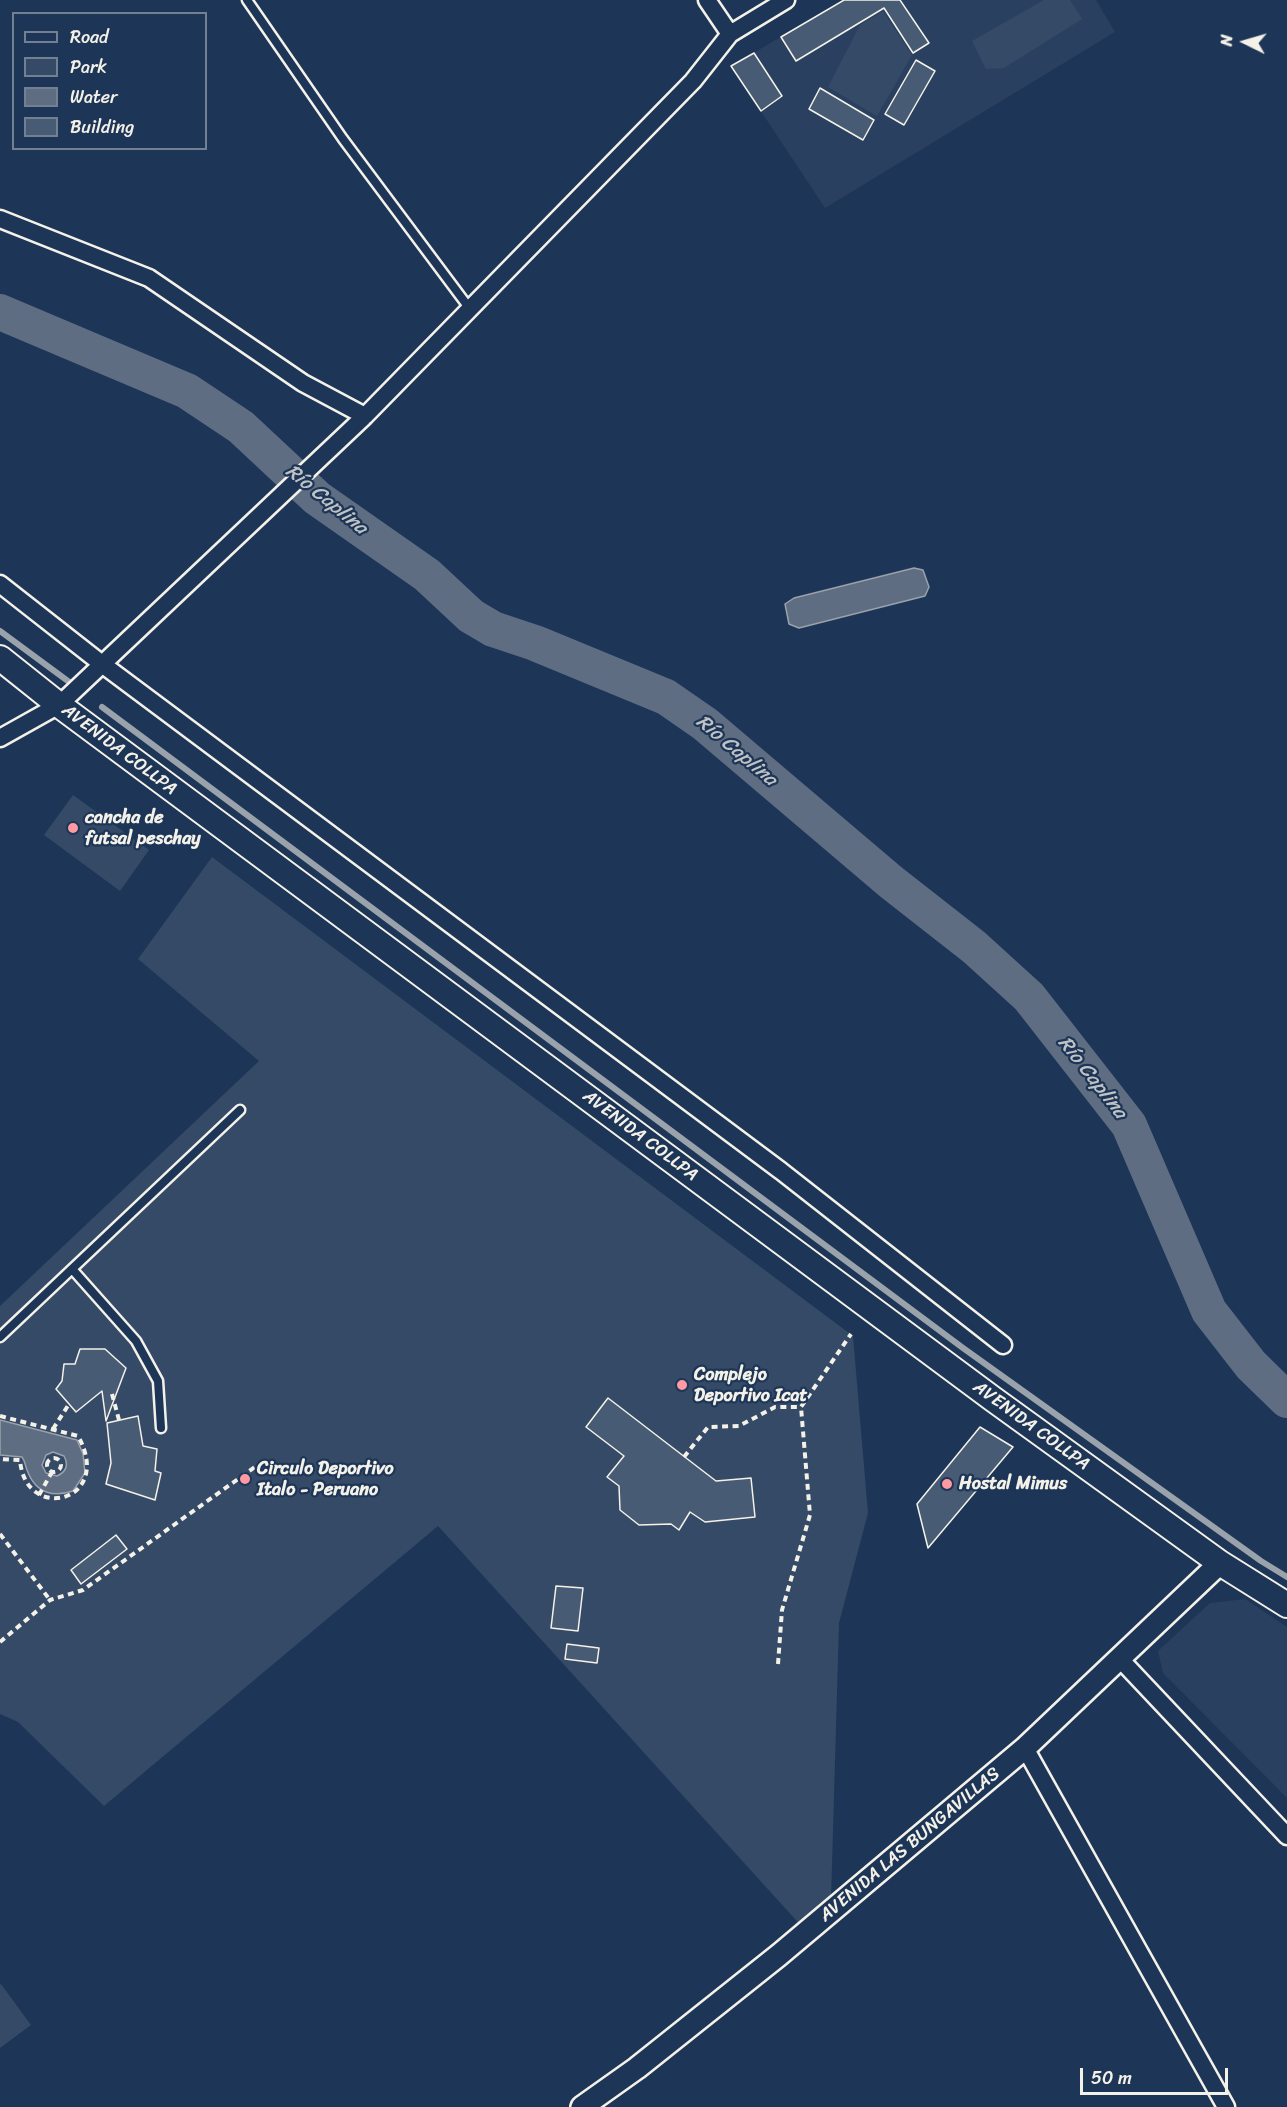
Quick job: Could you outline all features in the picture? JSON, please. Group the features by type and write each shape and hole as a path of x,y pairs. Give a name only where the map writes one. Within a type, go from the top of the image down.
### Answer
{"main road":[{"name":"AVENIDA COLLPA","path":"0,658 58,705 993,1399 1220,1563 1287,1605"}],"street":[{"path":"706,0 730,34"},
{"path":"0,738 58,705 281,496 365,416 693,81 730,34 786,0"},
{"path":"0,219 149,278 303,383 365,416"},
{"path":"0,584 102,664 762,1157 1003,1345"},
{"name":"AVENIDA LAS BUNGAVILLAS","path":"582,2107 637,2068 779,1955 1025,1748 1220,1563"},
{"path":"1120,1659 1287,1836"},
{"path":"1025,1748 1226,2107"}],"lane":[{"path":"247,0 343,139 470,309"},
{"path":"0,1337 240,1110"},
{"path":"72,1269 136,1341 158,1380 161,1428"}],"path":[{"path":"778,1664 782,1610 810,1515 801,1407 851,1334"},
{"path":"112,1394 119,1420"},
{"path":"53,1429 69,1404"},
{"path":"684,1457 708,1427 739,1426 775,1407 801,1407"},
{"path":"0,1416 78,1436 86,1451 88,1474 74,1493 52,1499 25,1482 20,1460 0,1459"},
{"path":"0,1642 50,1600 83,1590 259,1464"},
{"path":"40,1493 50,1473"},
{"path":"0,1534 50,1600"}],"shaded area":[{"path":"844,0 1096,0 1115,32 825,208 731,66"},
{"path":"1245,1599 1287,1627 1287,1798 1163,1673 1158,1651 1210,1603"}],"green space":[{"path":"1044,0 1070,0 1082,19 1004,68 986,69 972,41"},
{"path":"883,11 912,55 877,116 828,87 860,25"},
{"path":"73,795 149,850 120,891 44,835"},
{"path":"212,857 853,1336 868,1513 839,1623 831,1900 805,1930 438,1526 104,1806 18,1722 0,1714 0,1306 259,1061 138,959"},
{"path":"0,1985 31,2025 0,2048"}],"water":[{"path":"914,568 923,570 929,587 925,596 799,628 789,624 785,604 794,598"},
{"path":"0,1420 77,1440 83,1454 85,1473 73,1491 51,1493 34,1484 22,1457 0,1455","holes":["53,1452 64,1456 66,1468 63,1472 57,1476 46,1473 42,1465 46,1455"]}],"building":[{"path":"844,0 900,0 929,43 913,53 884,8 796,61 781,37"},
{"path":"754,53 782,96 761,111 731,66"},
{"path":"916,60 935,71 904,125 885,114"},
{"path":"820,88 874,120 863,140 809,109"},
{"path":"80,1349 105,1349 126,1368 106,1421 102,1391 76,1412 56,1389 62,1381 64,1364 75,1364"},
{"path":"608,1398 716,1481 751,1478 755,1517 705,1522 690,1512 679,1530 671,1524 639,1525 620,1510 619,1486 607,1477 624,1456 586,1427"},
{"path":"138,1416 143,1446 157,1449 155,1471 161,1473 155,1500 106,1484 111,1463 107,1423"},
{"path":"980,1427 1013,1447 928,1548 917,1504"},
{"path":"116,1535 127,1549 81,1584 71,1570"},
{"path":"556,1586 583,1588 578,1631 551,1628"},
{"path":"567,1644 599,1648 597,1663 565,1659"}],"waterway":[{"name":"Río Caplina","path":"0,312 187,391 241,427 317,498 427,575 471,616 493,629 535,643 666,697 705,724 891,882 974,947 1029,997 1129,1125 1209,1311 1251,1365 1287,1400"},
{"path":"0,631 76,687"},
{"path":"102,707 963,1348 1261,1561 1287,1577"}],"place":[{"name":"cancha de futsal peschay","path":"73,828"},
{"name":"Complejo Deportivo Icat","path":"682,1385"},
{"name":"Circulo Deportivo Italo - Peruano","path":"245,1479"},
{"name":"Hostal Mimus","path":"947,1484"}]}
